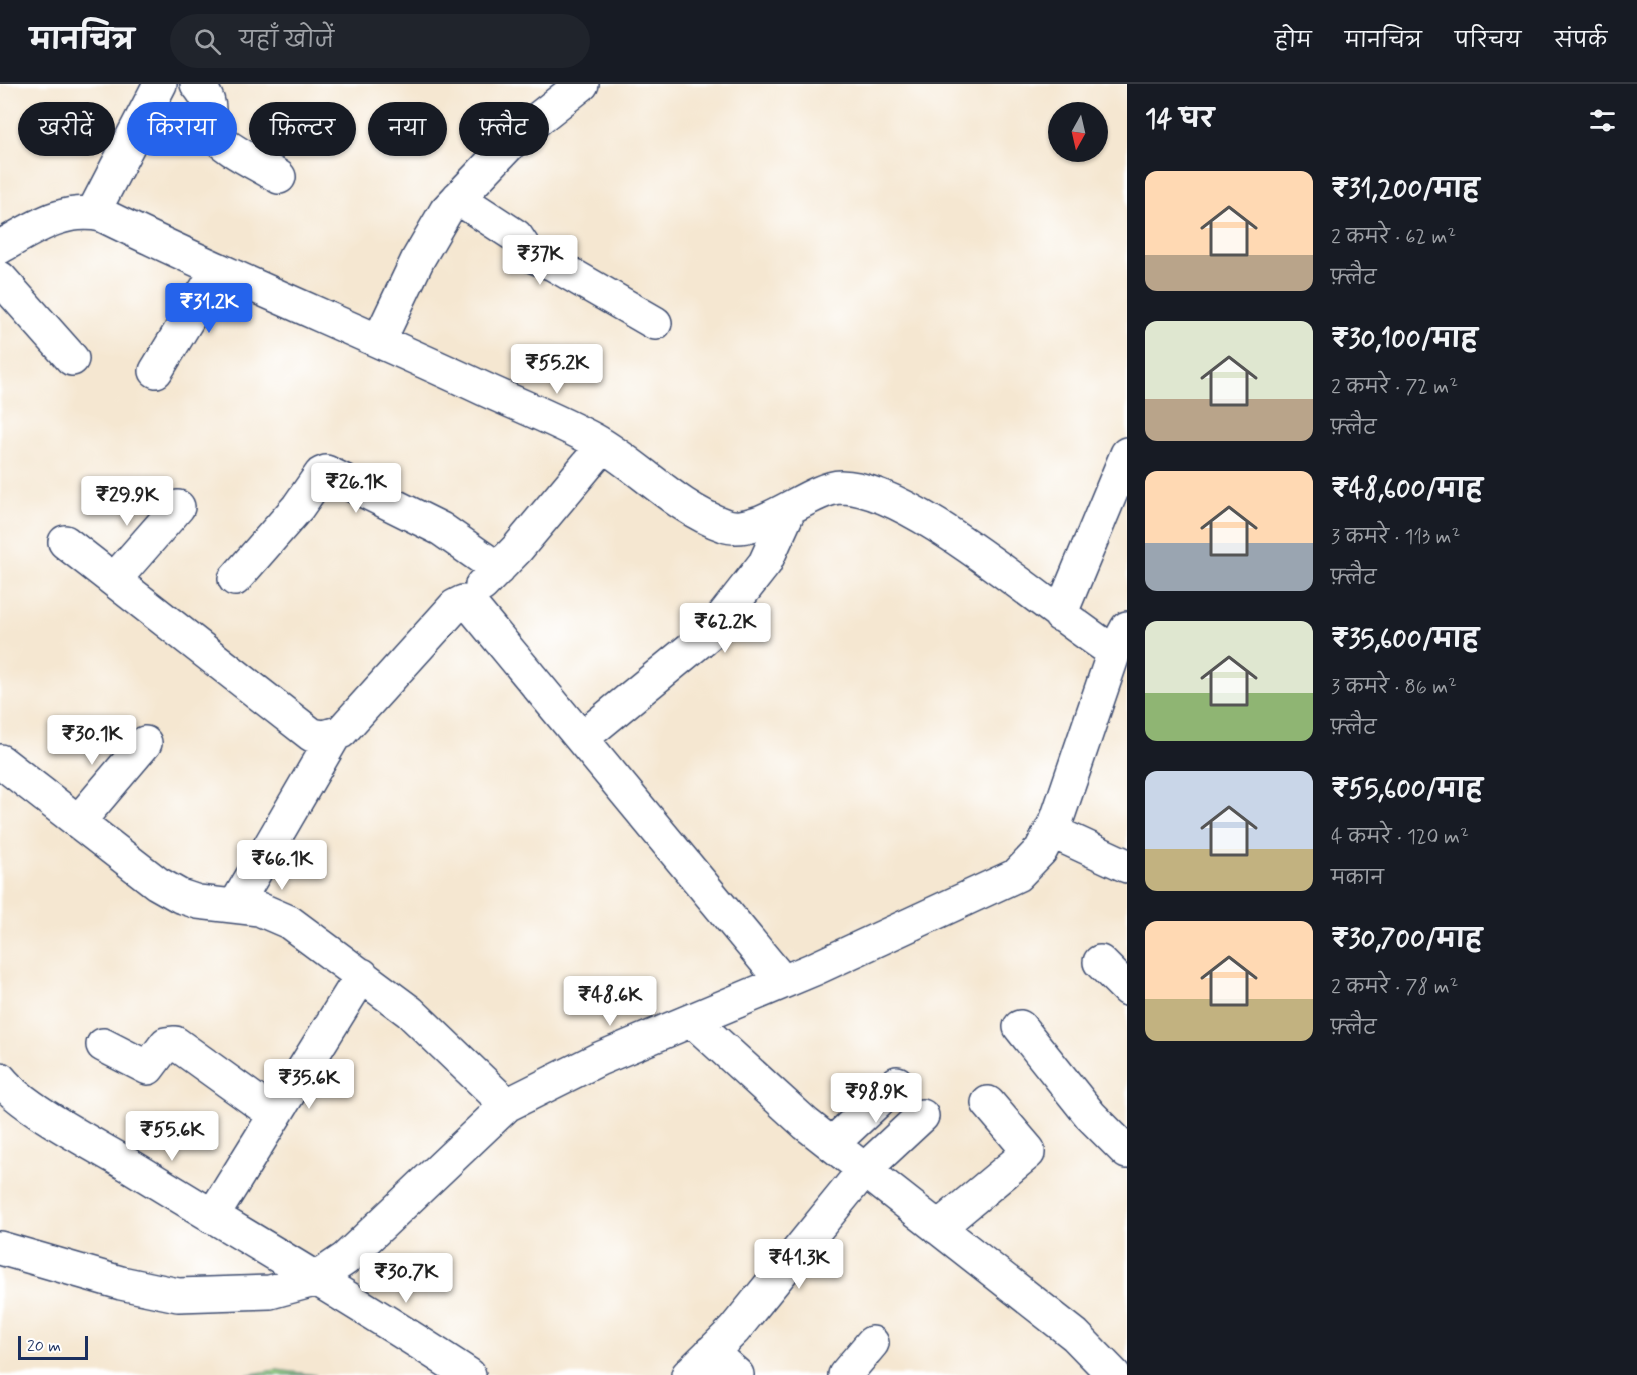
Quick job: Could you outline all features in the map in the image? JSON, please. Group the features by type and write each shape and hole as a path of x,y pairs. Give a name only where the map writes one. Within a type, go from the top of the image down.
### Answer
{"street":[{"path":"93,213 160,84"},
{"path":"197,84 209,98 211,126 218,139 279,177"},
{"path":"379,341 418,259 446,211 519,134 582,84"},
{"path":"458,198 516,236 524,251 553,264 656,323"},
{"path":"0,247 48,220 67,213 102,215 217,271 379,341 603,446 697,512 722,525 740,528 837,487 862,489 912,510 1095,633"},
{"path":"156,371 217,271"},
{"path":"0,278 72,359"},
{"path":"235,906 334,736 341,732 455,606 463,602 498,569 603,446"},
{"path":"0,1248 121,1283 178,1295 270,1292 314,1280 345,1259 507,1105 599,1059 783,982 1017,875 1041,850 1051,831 1095,633 1127,454"},
{"path":"236,579 294,513 321,474 326,472 447,533 498,569"},
{"path":"114,580 178,507"},
{"path":"582,738 711,632 765,563 790,508"},
{"path":"65,542 312,735 334,736"},
{"path":"463,602 477,610 783,982"},
{"path":"78,822 145,743"},
{"path":"0,761 157,883 180,896 198,902 259,909 289,922 410,1012 507,1105"},
{"path":"1051,831 1127,866"},
{"path":"1100,962 1127,989"},
{"path":"212,1217 362,975"},
{"path":"692,1020 832,1144 1075,1335 1114,1375"},
{"path":"1020,1027 1091,1116 1127,1152"},
{"path":"103,1045 148,1068 166,1044 176,1043 275,1115"},
{"path":"0,1079 47,1115 314,1280 402,1330 469,1375"},
{"path":"832,1144 897,1083"},
{"path":"938,1228 1028,1153 1028,1150 988,1102"},
{"path":"688,1375 734,1330 864,1170 922,1116"},
{"path":"844,1375 872,1343"},
{"path":"711,1352 737,1375"}],"green space":[{"path":"276,1370 316,1375 246,1375"}]}
